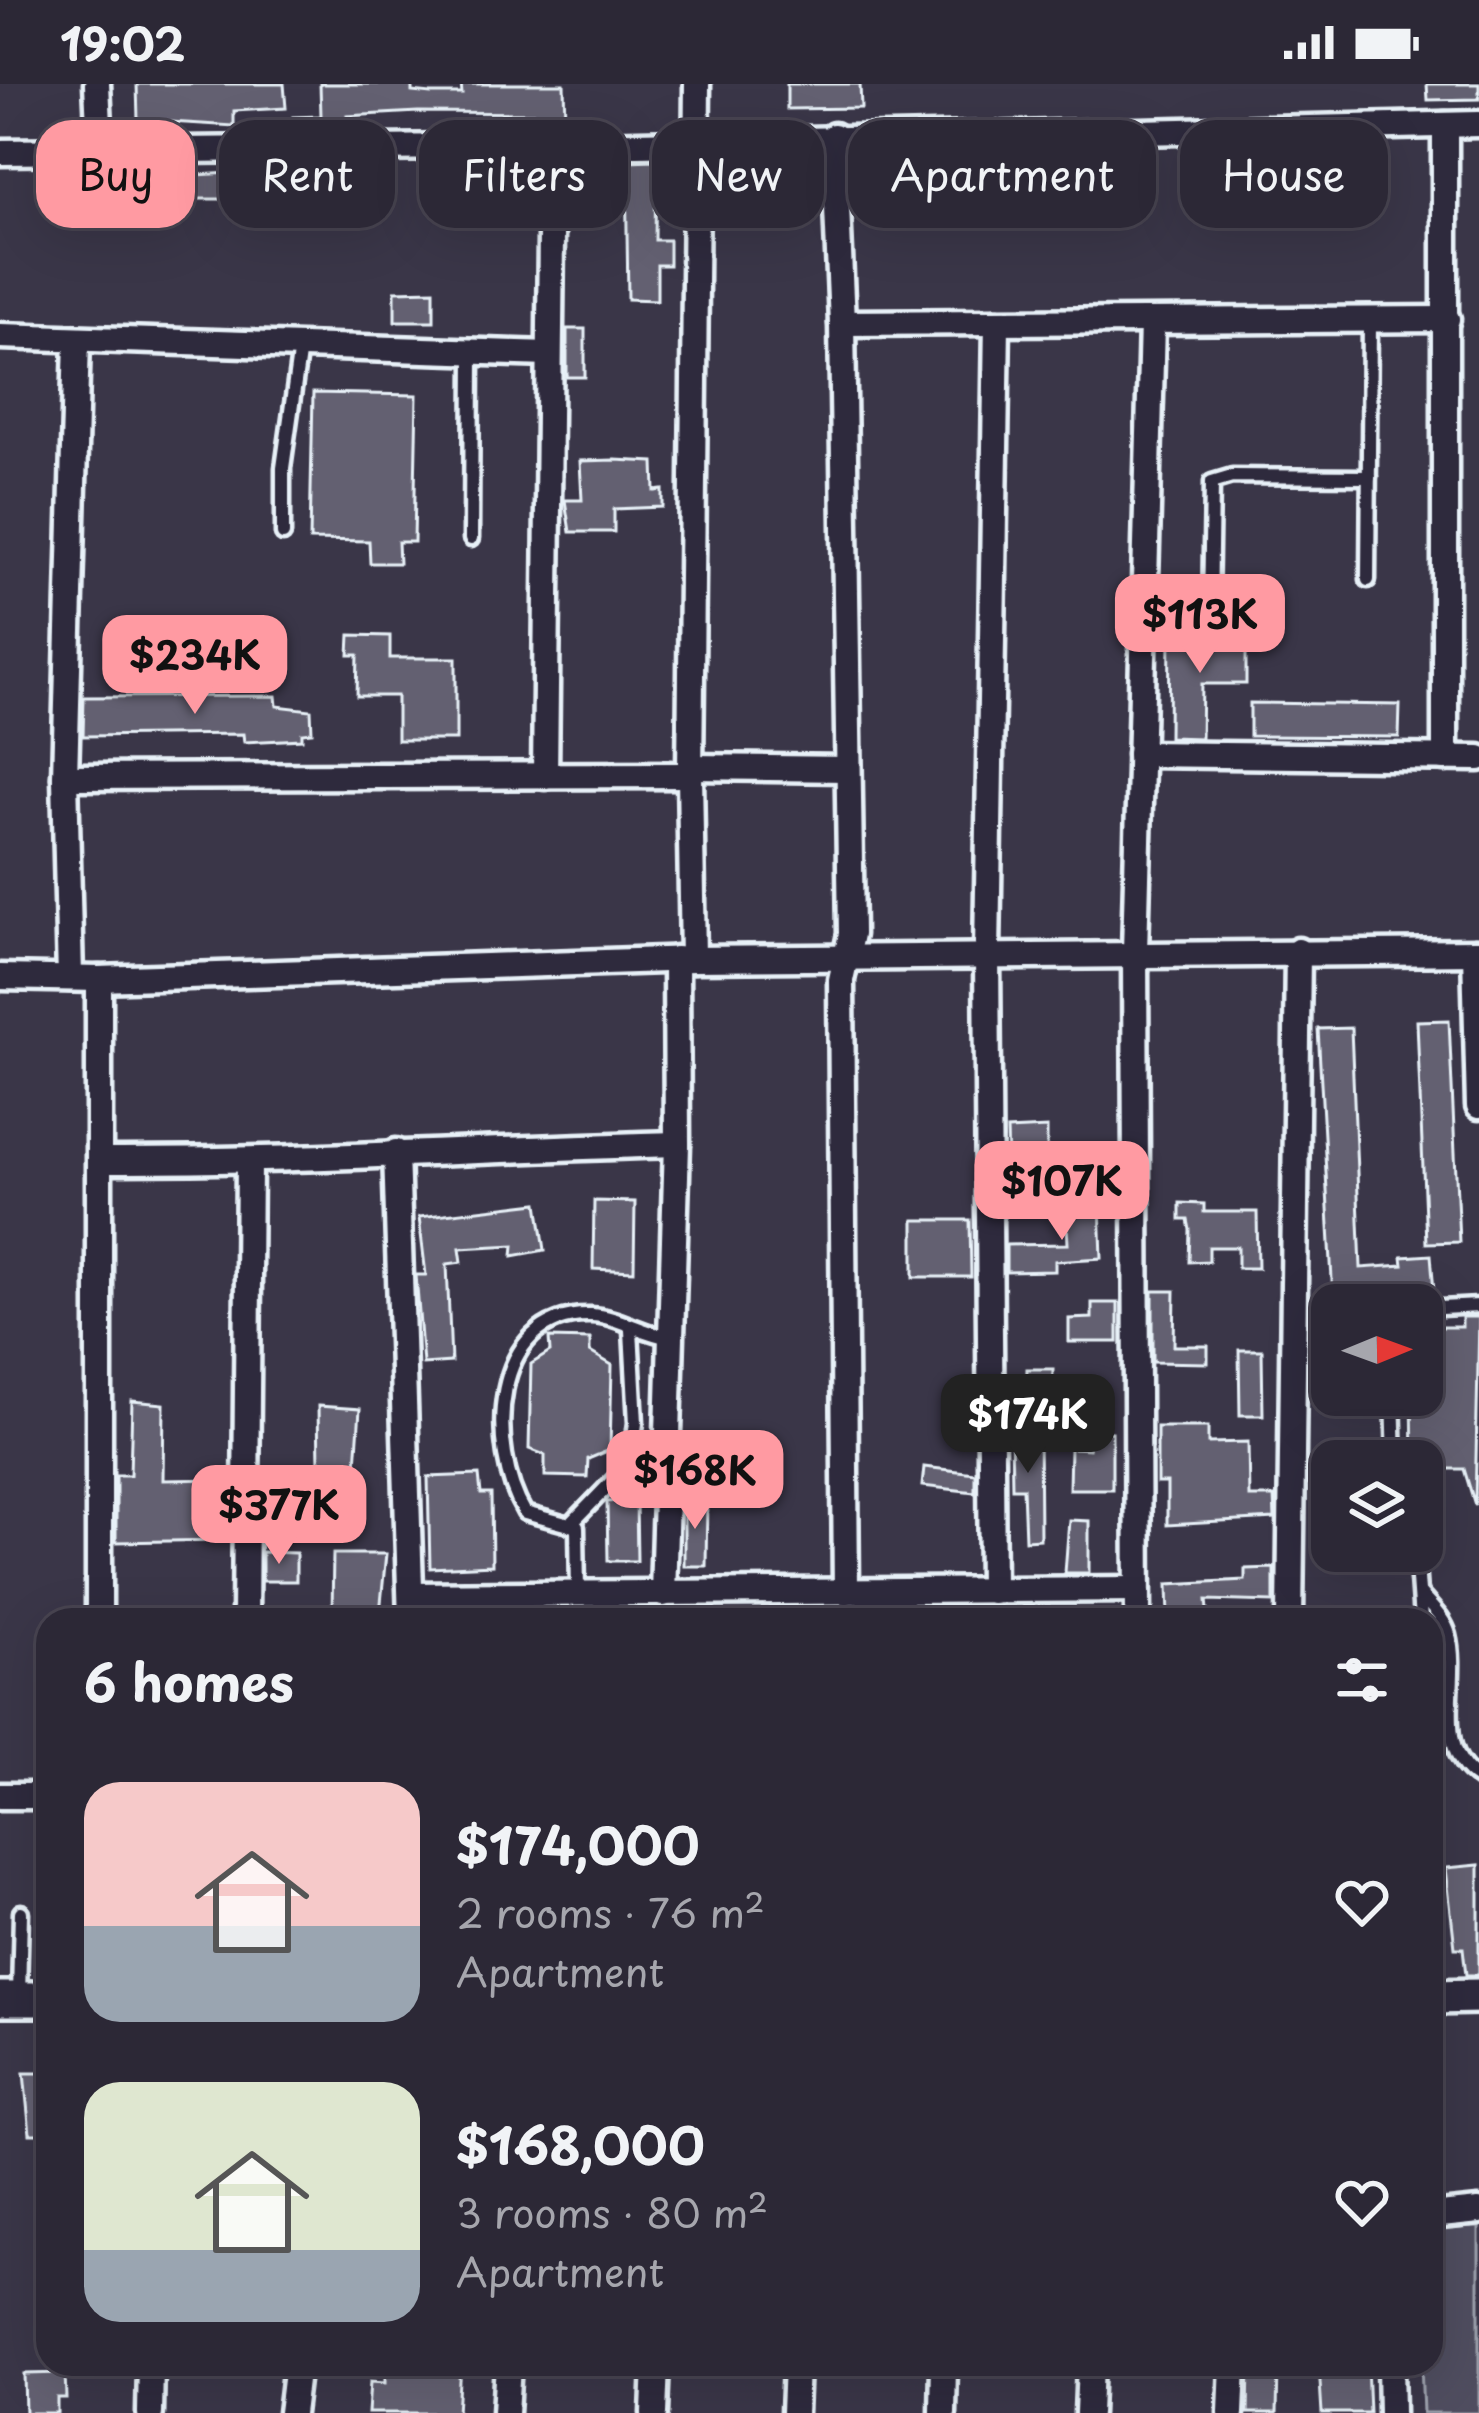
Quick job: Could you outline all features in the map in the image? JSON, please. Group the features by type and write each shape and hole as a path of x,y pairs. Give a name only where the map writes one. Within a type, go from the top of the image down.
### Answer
{"street":[{"path":"97,84 99,120"},
{"path":"696,120 698,84"},
{"path":"824,136 1479,124"},
{"path":"1445,125 1445,758"},
{"path":"834,136 842,323 848,769 847,957 841,980 846,1592"},
{"path":"195,147 419,146"},
{"path":"0,152 36,150"},
{"path":"544,776 551,228"},
{"path":"663,1594 690,771 694,228"},
{"path":"842,323 1447,319"},
{"path":"992,1591 987,954 998,322"},
{"path":"1138,1608 1135,952 1152,323"},
{"path":"0,336 549,354"},
{"path":"70,978 65,777 77,339"},
{"path":"1140,754 1479,758"},
{"path":"65,777 544,776 848,769"},
{"path":"1290,1608 1298,951"},
{"path":"0,977 99,979 684,959 1477,952 1479,1106"},
{"path":"99,979 99,1608"},
{"path":"101,1161 249,1162 396,1152 676,1144"},
{"path":"396,1152 411,1607 578,1594 1137,1589"},
{"path":"245,1608 249,1162"},
{"path":"0,1796 36,1796"},
{"path":"1443,1997 1479,1996"},
{"path":"1443,2215 1479,2211"},
{"path":"149,2413 151,2376"},
{"path":"291,2413 296,2376"},
{"path":"505,2413 507,2376"},
{"path":"654,2413 656,2376"},
{"path":"794,2413 796,2376"},
{"path":"943,2413 944,2376"},
{"path":"1088,2413 1090,2376"},
{"path":"1231,2413 1233,2376"},
{"path":"1390,2376 1391,2413"}],"lane":[{"path":"1368,580 1370,320"},
{"path":"283,534 283,468 300,347"},
{"path":"471,539 472,352"},
{"path":"1210,614 1212,482 1232,476 1369,477"},
{"path":"1443,1308 1479,1306"},
{"path":"578,1594 579,1533 571,1524 525,1513 518,1502 502,1430 512,1361 525,1344 562,1321 590,1315 671,1338"},
{"path":"571,1524 630,1462 636,1423 631,1330"},
{"path":"1418,1572 1421,1608"},
{"path":"1421,1595 1430,1608"},
{"path":"1443,1626 1449,1634 1452,1744 1461,1768 1479,1779"},
{"path":"21,1912 22,1999"}],"shaded area":[{"path":"1479,2227 1479,2413 1423,2413 1421,2376 1443,2376 1443,2228"}],"building":[{"path":"137,84 284,84 286,108 234,111 234,120 219,120 219,125 138,120"},
{"path":"320,84 412,84 412,92 462,94 461,84 564,84 565,120 541,120 541,113 418,112 293,120 321,116"},
{"path":"787,84 860,84 861,108 787,109"},
{"path":"1427,84 1479,84 1479,99 1428,100"},
{"path":"652,160 652,228 655,240 669,240 669,265 657,265 657,300 628,299 628,161"},
{"path":"195,169 197,175 219,174 219,199 195,199"},
{"path":"434,290 434,321 395,321 395,291"},
{"path":"567,329 585,329 585,377 567,377"},
{"path":"313,393 417,395 414,542 398,542 399,563 370,563 369,541 310,540"},
{"path":"580,461 654,462 655,491 663,490 663,507 614,509 614,532 570,532 565,500 582,500"},
{"path":"1170,632 1203,632 1202,640 1246,640 1246,684 1202,684 1201,738 1169,737"},
{"path":"350,635 390,636 390,658 456,658 456,740 397,740 397,696 357,696 358,655 349,655"},
{"path":"276,696 277,706 311,710 312,732 302,733 302,739 244,742 243,734 83,736 84,697"},
{"path":"1250,703 1400,705 1399,737 1250,736"},
{"path":"1449,1020 1459,1242 1426,1243 1417,1021"},
{"path":"1351,1028 1361,1268 1403,1265 1402,1257 1431,1255 1433,1284 1332,1284 1318,1029"},
{"path":"1047,1128 1047,1157 1027,1158 1028,1187 1009,1188 1007,1130"},
{"path":"594,1201 635,1202 634,1271 593,1269"},
{"path":"538,1203 545,1250 513,1256 514,1245 460,1248 462,1262 447,1264 451,1362 423,1364 416,1275 426,1275 419,1217"},
{"path":"1180,1203 1204,1204 1204,1212 1257,1212 1258,1268 1238,1268 1238,1247 1209,1247 1209,1261 1189,1262 1190,1230 1188,1220 1180,1220"},
{"path":"1100,1204 1102,1258 1055,1261 1055,1271 1006,1272 1006,1245 1068,1244 1066,1205"},
{"path":"914,1220 970,1220 971,1277 914,1277"},
{"path":"1153,1291 1175,1291 1174,1346 1208,1346 1208,1363 1153,1362"},
{"path":"1092,1303 1118,1303 1118,1342 1069,1342 1069,1319 1092,1318"},
{"path":"1462,1317 1479,1317 1475,1505 1464,1469 1443,1469 1443,1440 1413,1440 1412,1416 1443,1416 1443,1327 1462,1327"},
{"path":"549,1338 590,1339 590,1352 612,1365 610,1450 588,1459 587,1477 545,1476 545,1455 529,1449 531,1364 550,1352"},
{"path":"1239,1350 1262,1350 1263,1415 1240,1415"},
{"path":"1027,1369 1053,1369 1052,1408 1026,1408"},
{"path":"132,1401 164,1404 163,1480 224,1479 222,1540 116,1542 116,1475 130,1475"},
{"path":"318,1406 360,1409 356,1465 319,1467"},
{"path":"1157,1427 1208,1427 1208,1443 1248,1442 1249,1497 1274,1497 1275,1519 1167,1525 1167,1483 1157,1483"},
{"path":"1011,1428 1039,1428 1040,1539 1025,1540 1023,1488 1012,1488"},
{"path":"1089,1432 1112,1432 1112,1489 1069,1489 1070,1448 1089,1449"},
{"path":"924,1467 975,1473 975,1492 922,1486"},
{"path":"479,1475 481,1494 491,1494 492,1565 430,1568 428,1477"},
{"path":"636,1499 637,1561 608,1561 607,1502"},
{"path":"684,1499 707,1499 706,1566 684,1566"},
{"path":"1069,1520 1089,1521 1089,1573 1065,1573"},
{"path":"262,1552 296,1553 296,1581 262,1581"},
{"path":"333,1554 386,1554 381,1608 332,1608"},
{"path":"1274,1568 1274,1602 1207,1600 1208,1608 1169,1608 1168,1584 1245,1580 1245,1569"},
{"path":"1479,1865 1479,1975 1466,1975 1463,1948 1455,1948 1446,1868"},
{"path":"24,2073 36,2073 36,2134 30,2134"},
{"path":"24,2374 65,2376 66,2398 57,2398 57,2413 25,2413"},
{"path":"385,2376 459,2376 457,2413 368,2413 370,2382 385,2383"},
{"path":"1249,2376 1278,2376 1277,2413 1248,2413"},
{"path":"1320,2376 1367,2376 1369,2413 1322,2413"}]}
